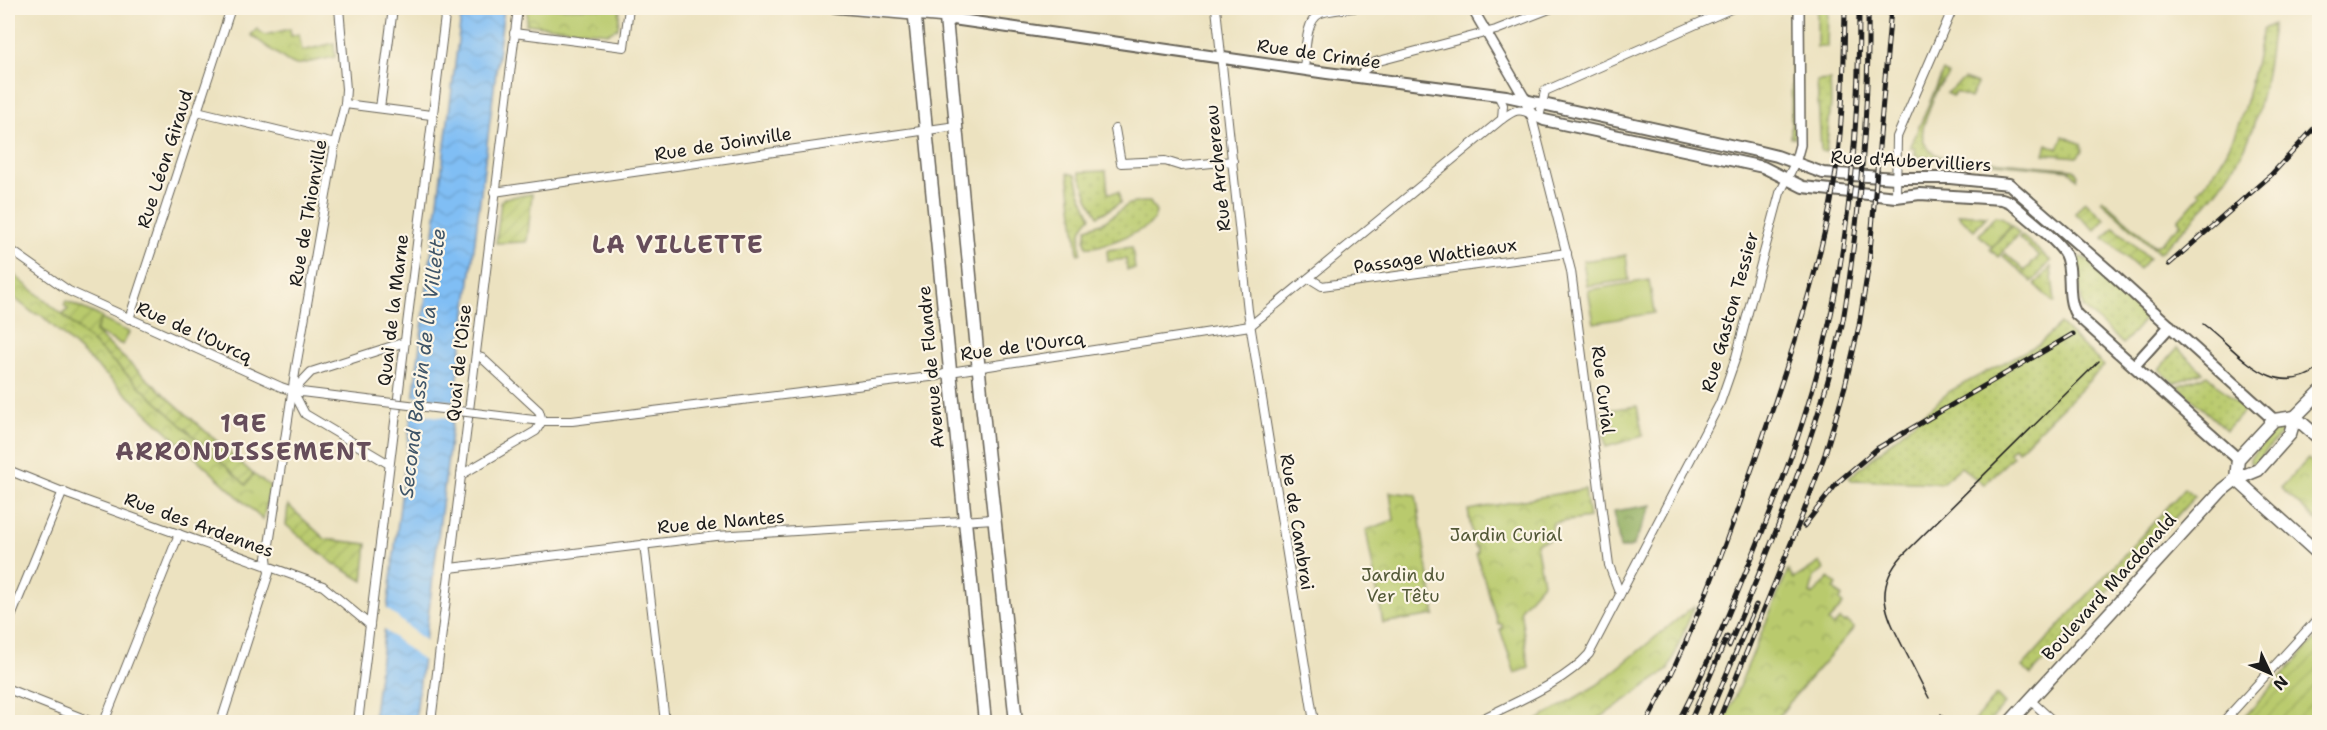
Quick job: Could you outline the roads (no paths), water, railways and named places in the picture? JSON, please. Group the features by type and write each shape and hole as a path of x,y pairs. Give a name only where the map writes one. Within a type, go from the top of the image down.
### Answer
{"main road":[{"name":"Avenue de Flandre","path":"915,11 985,723"},
{"name":"Rue de Crimée","path":"946,13 1304,70 1525,99 1748,149 1795,163"},
{"path":"946,13 979,368 1016,723"},
{"name":"Rue Curial","path":"1525,99 1535,116"},
{"path":"1535,116 1763,167 1787,179"},
{"name":"Rue d'Aubervilliers","path":"1795,163 1823,173 1896,178 1950,178 2009,184 2274,420"},
{"name":"Rue d'Aubervilliers","path":"1787,179 1803,187 1896,197 1920,194 1954,195 2002,199 2010,202 2066,255 2071,303 2076,314 2238,459"},
{"path":"2134,366 2170,326"},
{"name":"Boulevard Macdonald","path":"2010,723 2218,494 2236,479 2258,470 2290,434 2295,417 2319,392"},
{"path":"2319,439 2295,417 2274,420 2238,459 2236,479 2319,555"}],"street":[{"name":"Rue Léon Giraud","path":"129,319 231,8"},
{"name":"Rue de Thionville","path":"221,723 269,573 267,558 293,391 335,144 345,104 346,89 339,8"},
{"path":"380,108 393,8"},
{"name":"Quai de la Marne","path":"358,723 431,115 446,8"},
{"name":"Quai de l'Oise","path":"431,723 518,8"},
{"path":"514,33 624,47 629,8"},
{"name":"Rue de Crimée","path":"834,8 946,13"},
{"name":"Rue Archereau","path":"1216,8 1250,326"},
{"path":"1304,70 1309,32 1314,17 1354,8"},
{"name":"Rue Curial","path":"1472,8 1525,99"},
{"path":"1361,77 1364,70 1374,62 1486,32 1552,8"},
{"path":"1535,116 1543,103 1545,91 1733,8"},
{"path":"1795,163 1800,145 1799,8"},
{"path":"1896,197 1897,137 1953,8"},
{"path":"1498,95 1503,105 1502,119"},
{"path":"345,104 431,115"},
{"name":"Rue de l'Ourcq","path":"8,248 69,291 293,391 542,421 572,421 927,377 1250,326 1502,119 1516,109 1535,116"},
{"path":"197,111 335,144"},
{"name":"Rue Curial","path":"1535,116 1567,253 1609,566 1620,594"},
{"name":"Rue de Joinville","path":"495,192 956,126"},
{"path":"1115,129 1121,163 1165,161 1181,166 1233,161"},
{"name":"Rue Gaston Tessier","path":"1620,594 1720,403 1736,357 1780,193 1795,163"},
{"name":"Passage Wattieaux","path":"1309,279 1322,286 1567,253"},
{"name":"Rue de Cambrai","path":"1250,326 1314,723"},
{"path":"389,464 305,414 293,391 311,372 405,342"},
{"path":"461,475 536,431 542,421 539,411 482,358 476,356"},
{"path":"288,424 305,414"},
{"name":"Rue des Ardennes","path":"8,470 70,495 323,586 370,626"},
{"path":"8,624 63,491"},
{"name":"Rue de Nantes","path":"450,568 716,536 994,519"},
{"path":"104,723 179,534"},
{"path":"644,544 665,723"},
{"path":"1476,723 1578,666 1589,654 1620,594"},
{"path":"2223,723 2319,616"},
{"path":"9,692 92,723"},
{"path":"2030,700 2054,723"}],"water":[{"name":"Second Bassin de la Villette","path":"462,8 504,8 415,722 373,722"}],"tram line":[{"path":"2203,324 2242,358 2271,376 2286,379 2302,377 2320,368"},
{"path":"1929,698 1888,612 1885,591 1893,568 1902,556 2099,361"},
{"path":"1941,714 1944,722"}],"railway":[{"path":"1647,722 1690,633 1737,511 1772,412 1815,273 1831,202 1838,154 1845,8"},
{"path":"1678,722 1714,647 1770,511 1792,453 1820,363 1835,293 1848,212 1855,130 1859,8"},
{"path":"1729,646 1793,488 1820,407 1842,325 1855,234 1863,149 1867,93 1868,8"},
{"path":"1718,722 1802,516 1825,454 1845,386 1859,326 1869,263 1891,8"},
{"path":"2169,264 2271,175 2320,122"},
{"path":"1804,526 1838,482 1878,448 2073,334"},
{"path":"1706,722 1756,605"},
{"path":"1690,722 1727,637"}],"district":[{"name":"LA VILLETTE","path":"678,245"},
{"name":"19E ARRONDISSEMENT","path":"244,438"}],"park label":[{"name":"Jardin Curial","path":"1506,535"},
{"name":"Jardin du Ver Têtu","path":"1403,585"}]}
